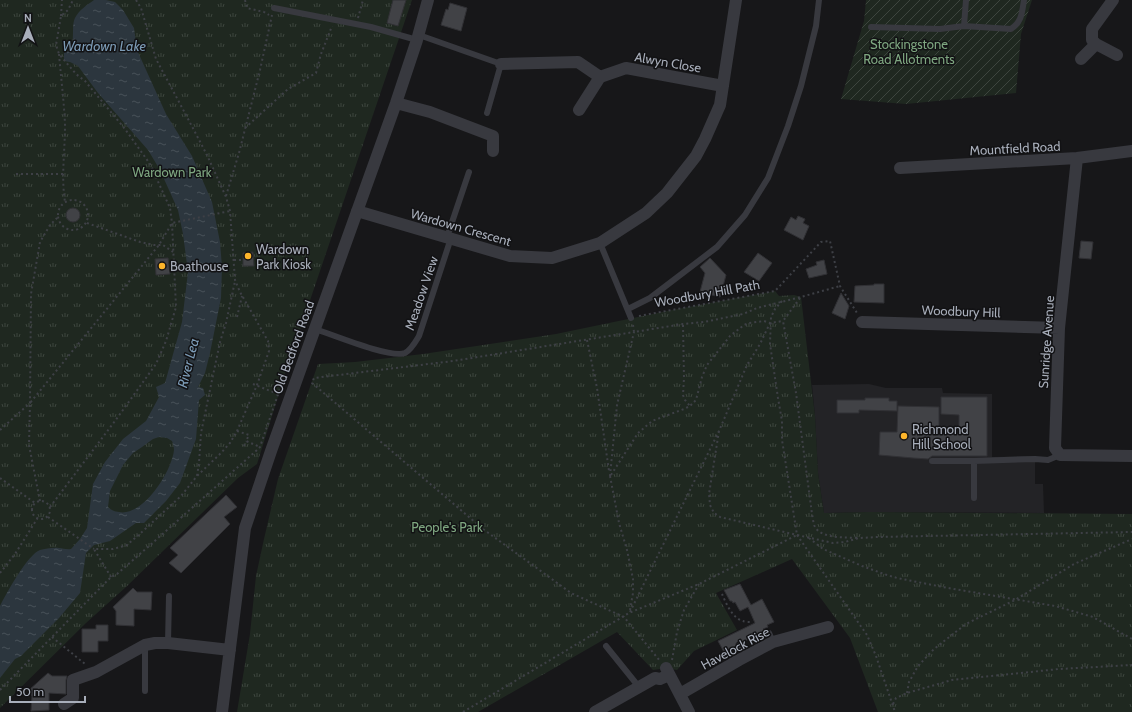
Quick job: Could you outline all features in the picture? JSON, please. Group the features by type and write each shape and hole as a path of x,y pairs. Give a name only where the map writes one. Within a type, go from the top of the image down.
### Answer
{"street":[{"name":"Old Bedford Road","path":"222,712 245,528 271,451 396,103 418,38 428,0"},
{"name":"Wardown Crescent","path":"357,211 510,256 552,258 600,243 646,213 667,193 696,156 720,105 736,0"},
{"path":"1113,0 1092,29 1092,40 1096,44 1117,55"},
{"path":"1081,59 1096,44"},
{"path":"501,64 578,62 600,77 579,110"},
{"name":"Alwyn Close","path":"600,77 626,68 723,86"},
{"path":"396,103 430,112 493,136 493,151"},
{"name":"Mountfield Road","path":"900,168 1077,158 1132,151"},
{"name":"Sunridge Avenue","path":"1060,455 1055,448 1059,328 1077,158"},
{"name":"Woodbury Hill","path":"862,322 1059,328"},
{"path":"1060,455 1132,456"},
{"name":"Havelock Rise","path":"680,694 726,665 743,651 771,638 828,627"},
{"path":"64,704 73,698 73,680 96,672 145,646 155,643 168,643 230,650"},
{"path":"602,710 655,678 660,679 667,672 689,712"}],"lane":[{"path":"628,309 650,298 717,247 745,215 768,178 788,126 801,86 816,26 819,0"},
{"path":"964,26 966,0"},
{"path":"871,27 940,29 964,26 1011,29 1016,26 1020,20 1024,0"},
{"path":"274,8 334,19 418,38 501,64 488,113"},
{"path":"449,238 469,172"},
{"name":"Meadow View","path":"315,328 373,349 395,353 405,353 419,336 449,238"},
{"path":"600,243 632,318"},
{"path":"932,461 1048,460 1060,455"},
{"path":"974,461 974,498"},
{"path":"168,643 169,596"},
{"path":"145,646 145,691"},
{"path":"606,646 639,687"}],"path":[{"path":"62,0 56,44 59,54 64,100 65,119 63,186 65,202"},
{"path":"61,16 68,10 73,0"},
{"path":"136,0 141,8 156,59 208,155 230,211 235,280 201,432 197,476"},
{"path":"244,0 247,8 264,12 272,16"},
{"path":"357,24 363,0"},
{"path":"226,198 260,70 274,8"},
{"path":"245,128 288,89 316,73 321,54 334,19"},
{"path":"50,507 156,364 166,341 176,307 170,208 150,164 125,130 85,81 76,74 59,54"},
{"path":"16,174 63,174"},
{"path":"40,501 29,445 31,294 40,242 50,225 57,218 58,209 60,206 70,200 79,201 86,207 88,212 87,222 82,228 75,230 70,230 63,227 57,218"},
{"path":"0,430 30,403 159,245 172,223 230,211"},
{"path":"87,222 140,242 166,247 173,252"},
{"name":"Woodbury Hill Path","path":"632,318 775,291 821,242 830,241 840,286 862,322"},
{"path":"234,260 243,260"},
{"path":"94,550 113,549 126,545 143,531 181,496 197,476 230,443 238,431 257,385 269,351 269,346 235,280"},
{"path":"667,672 656,654 624,617 571,593 483,529 312,383 314,378 453,361 683,324 704,322 743,314 757,308 782,301 801,298 840,286"},
{"path":"237,317 242,296"},
{"path":"610,476 638,432 652,421 690,406 696,400 707,365 730,336 744,325 750,323 764,321 770,323 783,321 801,298"},
{"path":"782,301 775,309 771,317 770,344 782,421 782,440 797,535 867,635 876,656 895,712"},
{"path":"610,476 617,405 634,332 632,318"},
{"path":"783,321 796,393 812,514 815,527 820,533 833,536 859,538 928,535 1132,532"},
{"path":"629,614 719,430 747,365 760,344 770,323"},
{"path":"683,324 683,395 690,406"},
{"path":"587,340 597,388 610,476 619,523 627,550 633,579 633,593 629,614"},
{"path":"0,690 111,577 117,574 148,547 260,447 285,374"},
{"path":"253,384 290,398"},
{"path":"719,430 708,494 710,505 714,513 720,517 833,543 845,542 859,538"},
{"path":"238,431 249,435 244,446"},
{"path":"246,441 260,447"},
{"path":"0,478 35,503"},
{"path":"40,501 47,502 51,513 48,517 41,520 37,519 32,513 35,503 40,501"},
{"path":"48,517 94,550 111,577"},
{"path":"0,573 16,554 37,519"},
{"path":"463,712 629,614 699,584 797,535"},
{"path":"808,537 823,549 862,566 892,576 948,588 1054,606 1093,617 1132,639"},
{"path":"907,693 910,682 918,666 934,649 966,624 1015,600 1074,564 1132,539"},
{"path":"667,672 684,610 699,584"},
{"path":"722,594 730,610 735,616 742,621 752,622"},
{"path":"52,637 78,659"},
{"path":"893,704 896,698 907,693 952,680 1059,669 1132,665"}],"shaded area":[{"name":"Richmond Hill School","path":"869,384 886,388 942,388 943,393 992,394 992,457 1035,456 1035,484 1043,484 1044,513 824,513 818,473 812,385"}],"green space":[{"name":"Wardown Park","path":"0,0 412,0 285,374 257,464 238,478 126,587 86,623 0,708"},
{"name":"Stockingstone Road Allotments","path":"866,0 1032,0 1021,34 1016,93 906,104 841,99 864,21"},
{"name":"People's Park","path":"775,291 779,296 794,295 801,297 815,416 818,473 824,513 1132,514 1132,712 878,712 850,638 792,559 716,593 737,630 694,651 677,670 666,668 653,670 617,632 478,712 237,712 250,634 256,576 264,539 278,479 318,364 355,362 423,354 556,334"}],"water":[{"name":"Wardown Lake","path":"94,0 115,2 123,10 134,28 137,50 166,114 192,156 212,202 220,242 222,267 221,298 205,373 198,387 203,388 205,395 199,400 196,439 180,483 166,501 144,523 136,523 110,541 94,545 86,553 80,593 59,618 21,656 15,659 0,678 0,606 18,575 35,553 40,550 52,548 71,549 80,539 87,528 93,484 105,462 123,439 146,421 159,397 156,387 165,383 182,322 188,272 183,234 178,210 160,170 148,150 98,93 78,66 64,61 64,53 71,47 75,18 81,10","holes":["159,437 167,438 172,441 174,450 172,459 155,491 146,500 128,512 113,511 109,508 110,491 123,465 133,453 153,439"]}],"building":[{"path":"393,0 406,0 398,26 387,23"},
{"path":"450,3 467,8 461,31 441,25 446,9 448,10"},
{"path":"73,208 78,210 80,215 78,220 73,222 68,220 66,215 68,210"},
{"path":"798,216 805,219 803,223 809,226 803,240 784,230 791,217 796,220"},
{"path":"1081,241 1093,242 1091,259 1079,258"},
{"name":"Wardown Park Kiosk","path":"253,252 254,266 243,266 243,253"},
{"path":"758,253 772,263 759,281 744,272"},
{"name":"Boathouse","path":"168,258 170,274 156,275 155,259"},
{"path":"710,258 726,275 720,297 700,292 705,273 700,267"},
{"path":"824,260 827,274 809,278 806,269 817,265 816,262"},
{"path":"884,284 884,303 854,302 855,286"},
{"path":"841,293 849,306 845,319 832,313"},
{"path":"941,397 987,397 987,456 932,456 928,459 879,455 880,432 897,432 898,406 939,407 939,434 959,434 959,415 941,414"},
{"path":"865,398 889,398 889,401 897,401 897,411 859,410 859,413 837,413 837,400 865,400"},
{"path":"226,495 237,507 224,517 230,524 181,573 169,563 178,555 170,548"},
{"path":"740,584 751,605 762,599 774,622 767,625 768,627 763,629 765,631 743,642 738,641 736,646 724,652 718,641 755,623 748,607 740,611 735,602 733,603 730,601 724,590"},
{"path":"133,588 137,592 152,592 151,610 134,609 134,626 116,625 116,611 113,607"},
{"path":"96,625 108,625 108,641 98,641 98,652 82,652 82,629 96,629"},
{"path":"48,673 52,676 67,676 66,694 49,693 49,710 31,711 32,696 28,691"}],"place":[{"name":"Wardown Park Kiosk","path":"248,256"},
{"name":"Boathouse","path":"162,266"},
{"name":"Richmond Hill School","path":"904,436"}],"water label":[{"name":"River Lea","path":"188,363"}]}
